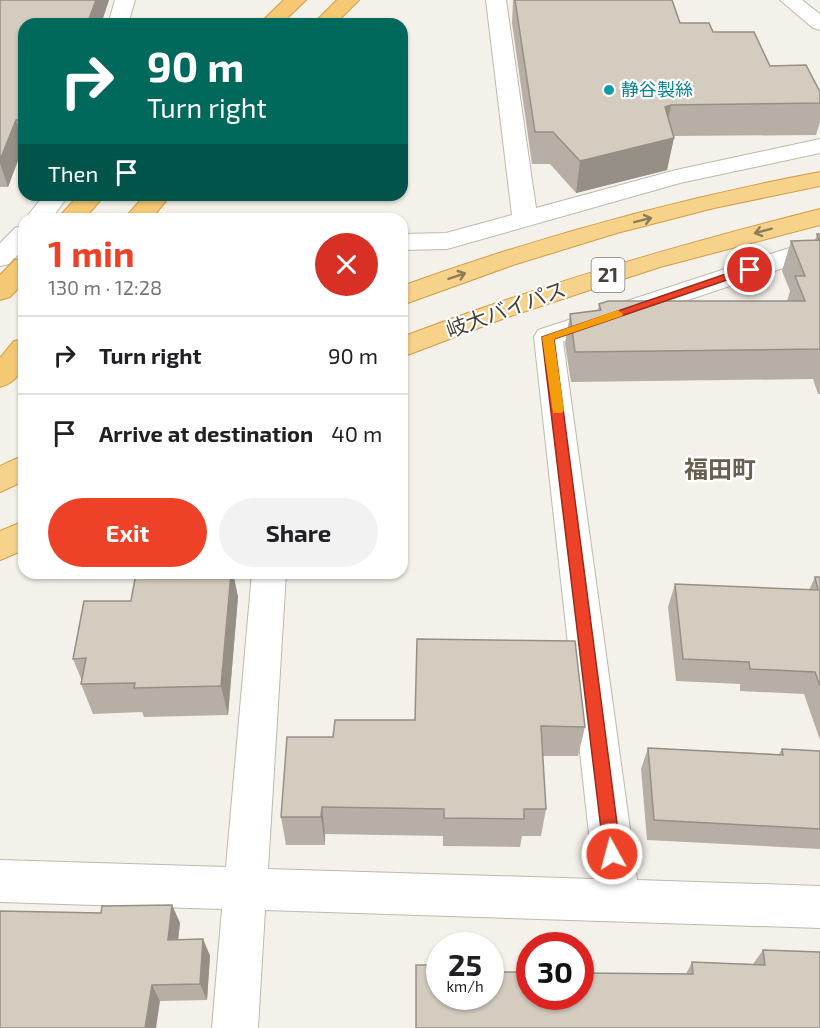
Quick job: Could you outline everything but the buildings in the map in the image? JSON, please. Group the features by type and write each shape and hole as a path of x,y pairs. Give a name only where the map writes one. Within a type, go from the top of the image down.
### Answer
{"highway":[{"path":"276,18 296,0"},
{"path":"330,18 349,0"},
{"name":"21","path":"408,294 457,275 609,228 779,186 820,179"},
{"path":"76,213 87,201"},
{"path":"142,213 154,201"},
{"name":"岐大バイパス","path":"408,346 495,312 651,261 820,217"},
{"path":"0,291 11,256"},
{"path":"0,376 18,355"},
{"path":"0,480 18,470"},
{"path":"0,547 18,537"}],"street":[{"path":"120,18 125,0"},
{"path":"496,0 525,218"},
{"path":"790,0 820,24"},
{"path":"408,242 447,241 676,177 820,146"},
{"path":"43,213 52,201"},
{"path":"618,901 548,337 795,255 820,250"},
{"path":"235,1028 269,579"},
{"path":"0,881 820,907"}],"slow traffic":[{"path":"557,410 548,337 618,314"}],"place":[{"name":"静谷製絲","path":"609,90"}],"district":[{"name":"福田町","path":"720,470"}],"route":[{"path":"612,854 548,337 750,270"}]}
